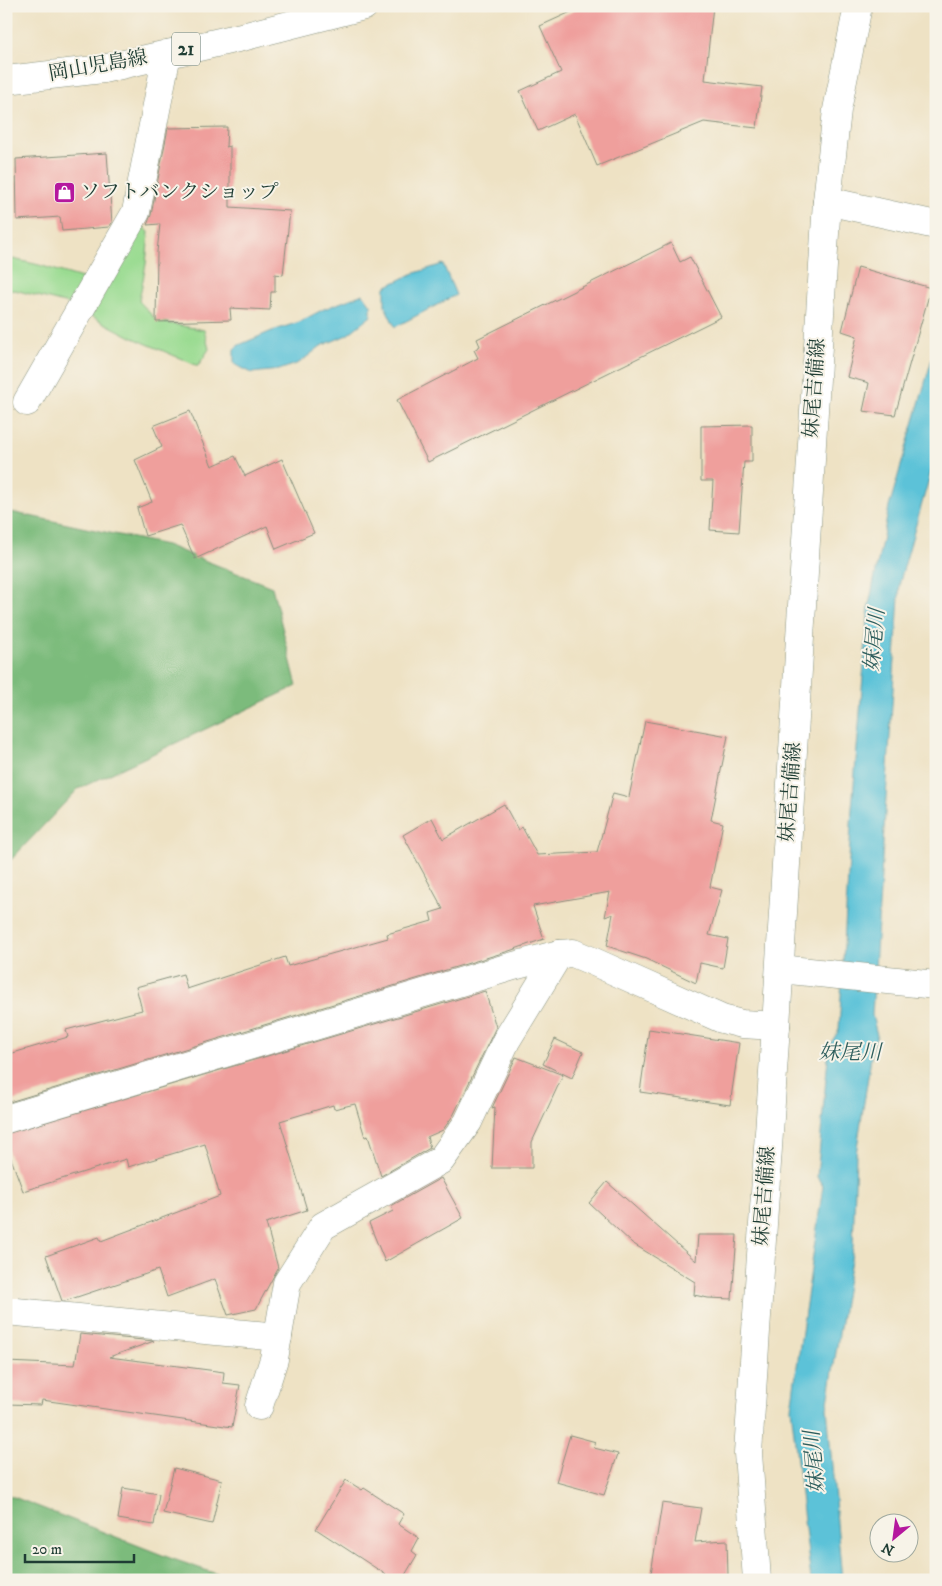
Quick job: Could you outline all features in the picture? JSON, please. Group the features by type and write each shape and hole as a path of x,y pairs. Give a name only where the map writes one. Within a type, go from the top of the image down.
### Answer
{"street":[{"name":"妹尾吉備線","path":"757,1580 748,1453 827,201 837,110 858,6"},
{"name":"岡山児島線","path":"6,80 103,69 349,8"},
{"path":"28,402 136,212 168,54"},
{"path":"827,201 936,225"},
{"path":"6,1119 510,967 559,954 573,953 722,1019 742,1024 776,1026"},
{"path":"259,1406 274,1359 287,1283 323,1226 441,1160 468,1122 506,1041 559,954"},
{"path":"780,969 926,984"},
{"path":"6,1311 278,1337"}],"green space":[{"path":"141,225 149,232 146,264 139,301 157,321 204,330 209,349 198,366 131,337 68,304 15,290 6,291 6,266 13,259 105,285"},
{"path":"6,511 166,545 272,587 297,686 78,789 6,865"},
{"path":"6,1494 170,1558 234,1580 6,1580"}],"water":[{"path":"443,264 456,295 395,327 385,306 385,287 412,274"},
{"path":"363,294 371,305 371,316 347,335 321,346 299,363 279,370 252,373 234,364 234,349 239,345 299,322 324,309"},
{"name":"妹尾川","path":"936,345 936,454 900,581 872,1015 877,1035 872,1051 856,1154 853,1247 827,1408 842,1580 811,1580 791,1408 823,1186 817,1177 829,1046 839,1030 852,808 869,605 889,507"}],"building":[{"path":"584,6 713,6 705,80 762,87 757,128 704,122 597,166 575,114 538,131 520,91 561,72 540,26"},
{"path":"227,127 226,147 230,146 230,207 290,211 283,275 275,274 275,292 271,292 270,310 230,308 231,320 156,322 157,252 160,224 147,225 151,215 168,128"},
{"path":"107,153 112,223 109,227 62,231 60,217 17,220 16,159"},
{"path":"671,243 680,262 690,257 721,317 428,462 397,400 478,358 474,350 480,346 477,339"},
{"path":"858,267 931,288 895,415 863,411 869,383 847,377 857,336 842,331"},
{"path":"190,411 212,466 235,456 245,476 282,459 314,533 276,549 267,526 195,559 180,525 145,536 137,508 152,502 135,460 162,447 153,426"},
{"path":"752,425 752,462 744,462 739,532 710,530 713,481 701,481 701,426"},
{"path":"645,721 728,736 711,820 723,823 710,887 722,890 709,935 728,939 723,968 700,963 696,983 646,959 607,946 613,914 605,917 610,892 533,906 544,939 6,1103 6,1055 68,1037 66,1030 142,1010 136,987 183,974 187,989 285,957 288,966 388,938 387,934 432,921 430,913 443,909 403,835 432,818 443,839 504,804 518,830 522,827 537,855 597,852 613,793 629,797"},
{"path":"485,991 496,1027 454,1114 443,1130 427,1137 430,1148 381,1176 368,1136 365,1137 355,1104 334,1109 333,1105 280,1121 307,1210 266,1223 278,1268 256,1309 228,1315 215,1279 167,1297 158,1270 62,1301 46,1256 99,1237 101,1241 220,1196 205,1144 128,1167 126,1159 23,1191 6,1145 6,1134"},
{"path":"649,1029 739,1043 730,1105 640,1092"},
{"path":"555,1039 583,1052 572,1078 543,1064"},
{"path":"516,1057 563,1075 532,1142 532,1168 492,1168 495,1107 492,1108"},
{"path":"441,1178 463,1218 385,1262 369,1223 393,1211 391,1206"},
{"path":"607,1182 696,1261 698,1235 737,1235 732,1299 708,1298 694,1295 695,1282 632,1243 589,1203"},
{"path":"80,1334 154,1341 109,1357 224,1372 223,1383 240,1385 232,1427 42,1400 41,1405 6,1404 6,1362 75,1365"},
{"path":"570,1435 596,1442 594,1448 618,1454 604,1495 556,1482"},
{"path":"174,1468 222,1480 212,1524 163,1513"},
{"path":"346,1480 362,1490 364,1488 404,1514 398,1524 419,1538 412,1551 417,1555 402,1580 394,1580 316,1529"},
{"path":"123,1488 159,1494 154,1525 118,1519"},
{"path":"662,1503 701,1508 695,1542 727,1540 727,1580 650,1580"}],"place":[{"name":"ソフトバンクショップ","path":"64,192"}]}
